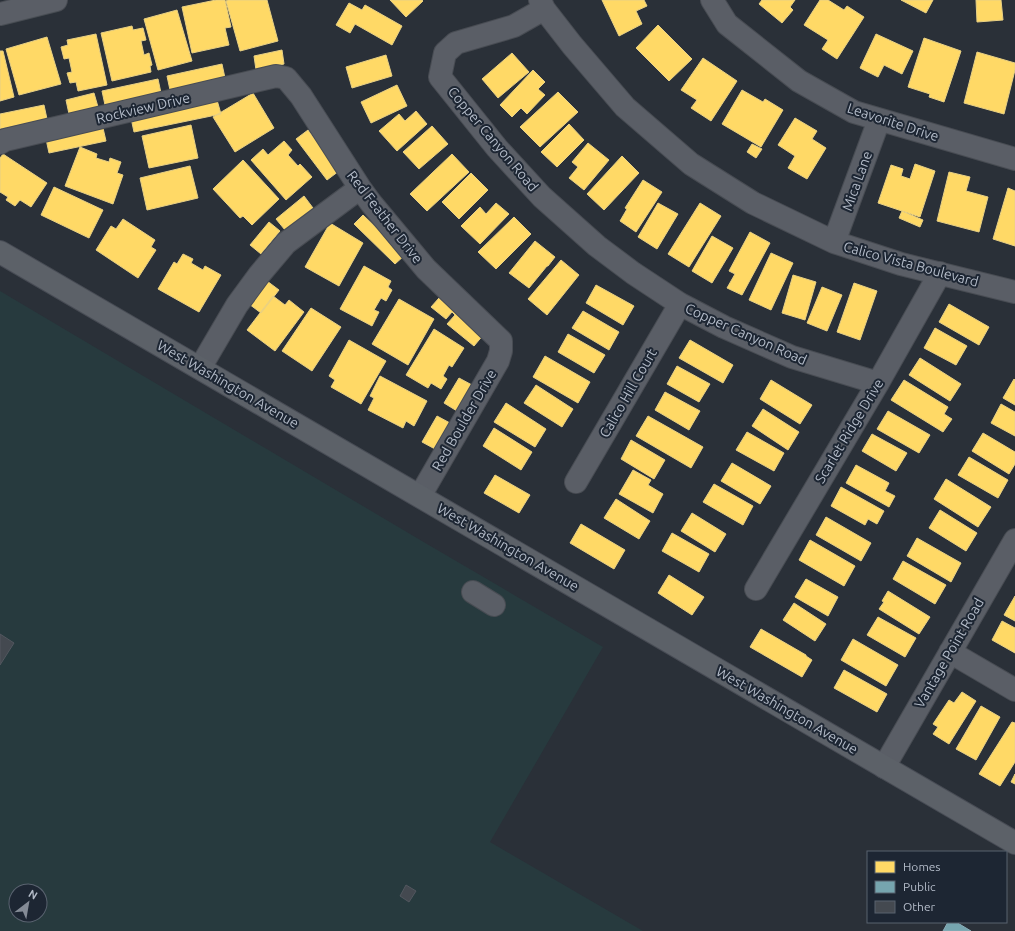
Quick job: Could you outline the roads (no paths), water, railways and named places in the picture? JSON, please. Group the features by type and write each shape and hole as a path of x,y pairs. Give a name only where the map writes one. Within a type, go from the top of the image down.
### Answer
{"main road":[{"name":"West Washington Avenue","path":"0,252 1015,843"}],"street":[{"path":"0,14 56,0"},
{"name":"Leavorite Drive","path":"712,0 727,24 799,81 854,112 1015,159"},
{"name":"Copper Canyon Road","path":"542,4 514,26 456,43 445,53 440,77 497,148 542,197 597,246 633,273 680,304 724,327 792,357 878,383"},
{"name":"Calico Vista Boulevard","path":"542,4 572,46 625,107 691,164 753,203 834,242 901,264 1015,292"},
{"name":"Rockview Drive","path":"0,142 276,76 286,78"},
{"name":"Red Feather Drive","path":"286,78 301,96 371,203 426,269 501,341"},
{"name":"Mica Lane","path":"834,242 879,120"},
{"path":"200,368 236,305 259,274 286,243 360,188"},
{"name":"Scarlet Ridge Drive","path":"756,589 878,383 940,273"},
{"name":"Calico Hill Court","path":"576,482 680,304"},
{"name":"Red Boulder Drive","path":"420,496 498,361 501,351 501,341"},
{"name":"Vantage Point Road","path":"884,767 1015,540"},
{"path":"473,592 494,605"},
{"path":"950,652 1015,690"}]}
